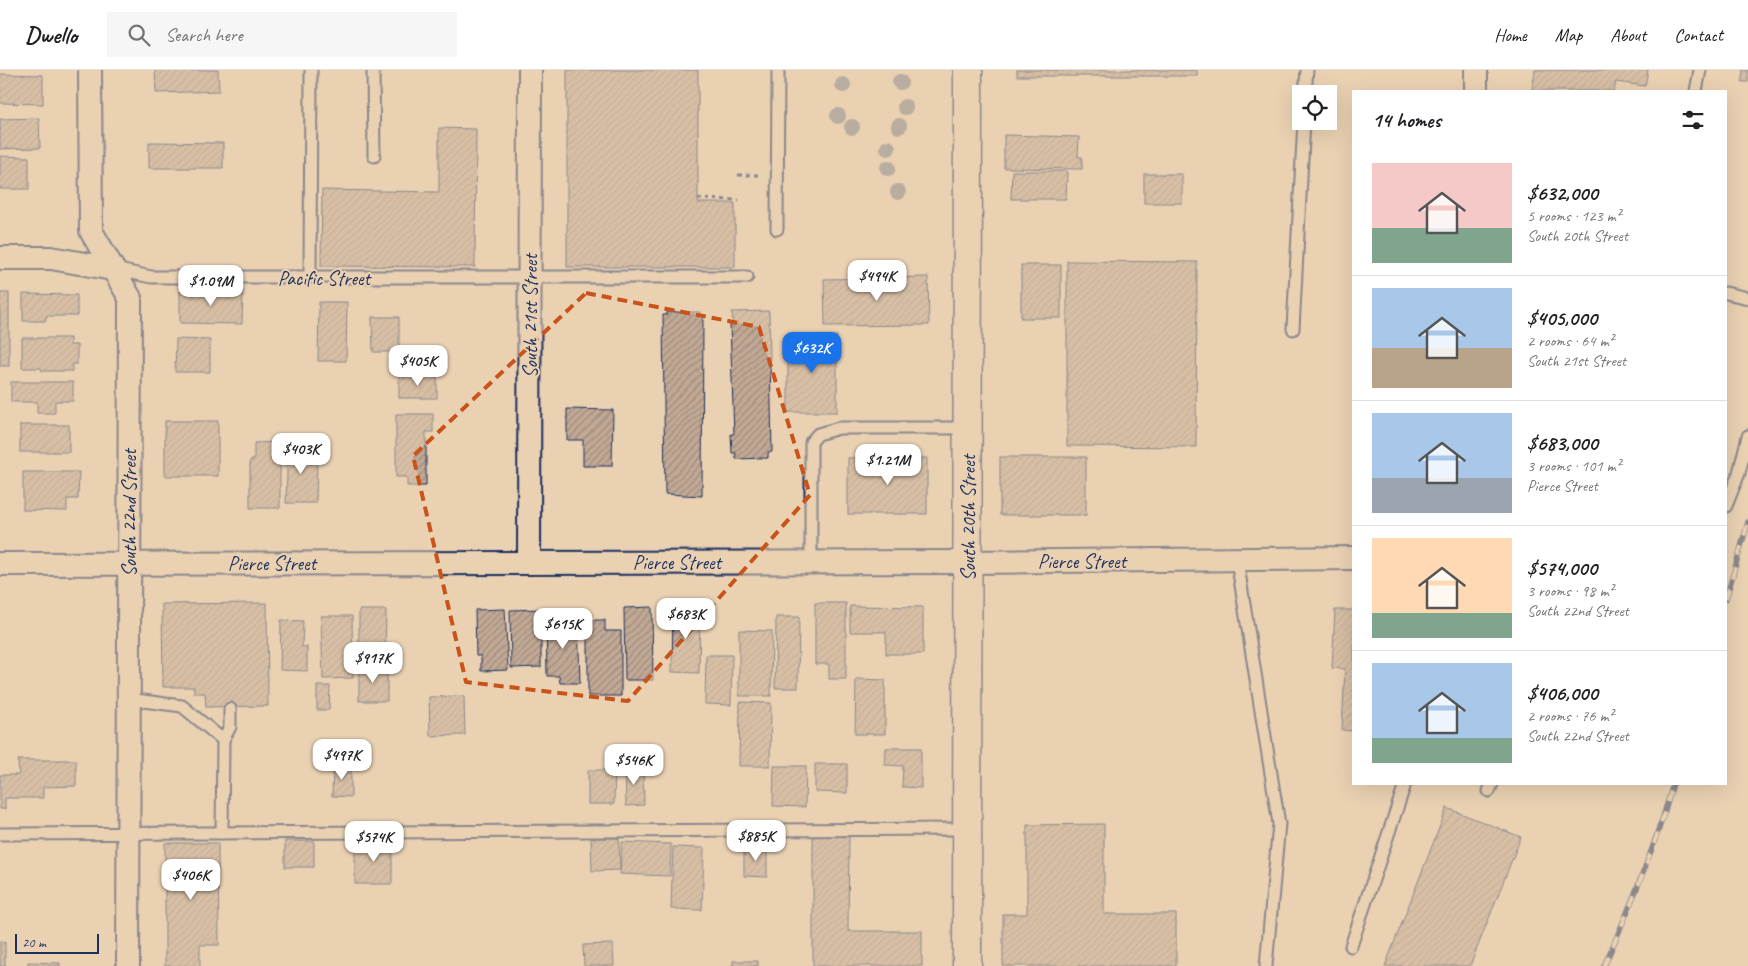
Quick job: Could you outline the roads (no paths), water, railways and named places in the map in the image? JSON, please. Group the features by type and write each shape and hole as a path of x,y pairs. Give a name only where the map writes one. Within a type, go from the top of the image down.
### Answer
{"street":[{"name":"South 22nd Street","path":"90,70 91,231 130,298 128,966"},
{"name":"South 21st Street","path":"529,563 530,70"},
{"name":"South 20th Street","path":"967,966 969,562 968,70"},
{"path":"1476,70 1476,90"},
{"name":"Pacific Street","path":"0,258 51,258 113,269"},
{"name":"Pierce Street","path":"0,564 969,562 1352,558"}],"lane":[{"path":"310,277 311,70"},
{"path":"373,70 374,156"},
{"path":"777,229 778,70"},
{"path":"1306,85 1307,70"},
{"path":"1696,90 1700,70"},
{"path":"1293,329 1304,130"},
{"name":"Pacific Street","path":"113,269 151,277 747,277"},
{"path":"1727,293 1748,298"},
{"path":"811,562 811,442 818,434 839,428 968,428"},
{"path":"1727,503 1739,473 1748,436"},
{"path":"1237,560 1279,824 1266,966"},
{"path":"128,699 182,706 223,740"},
{"path":"222,833 223,740 230,727 230,709"},
{"path":"1351,946 1405,785"},
{"path":"0,834 968,829"}],"railway":[{"path":"1727,596 1748,522"},
{"path":"1604,966 1642,876 1673,785"}]}
